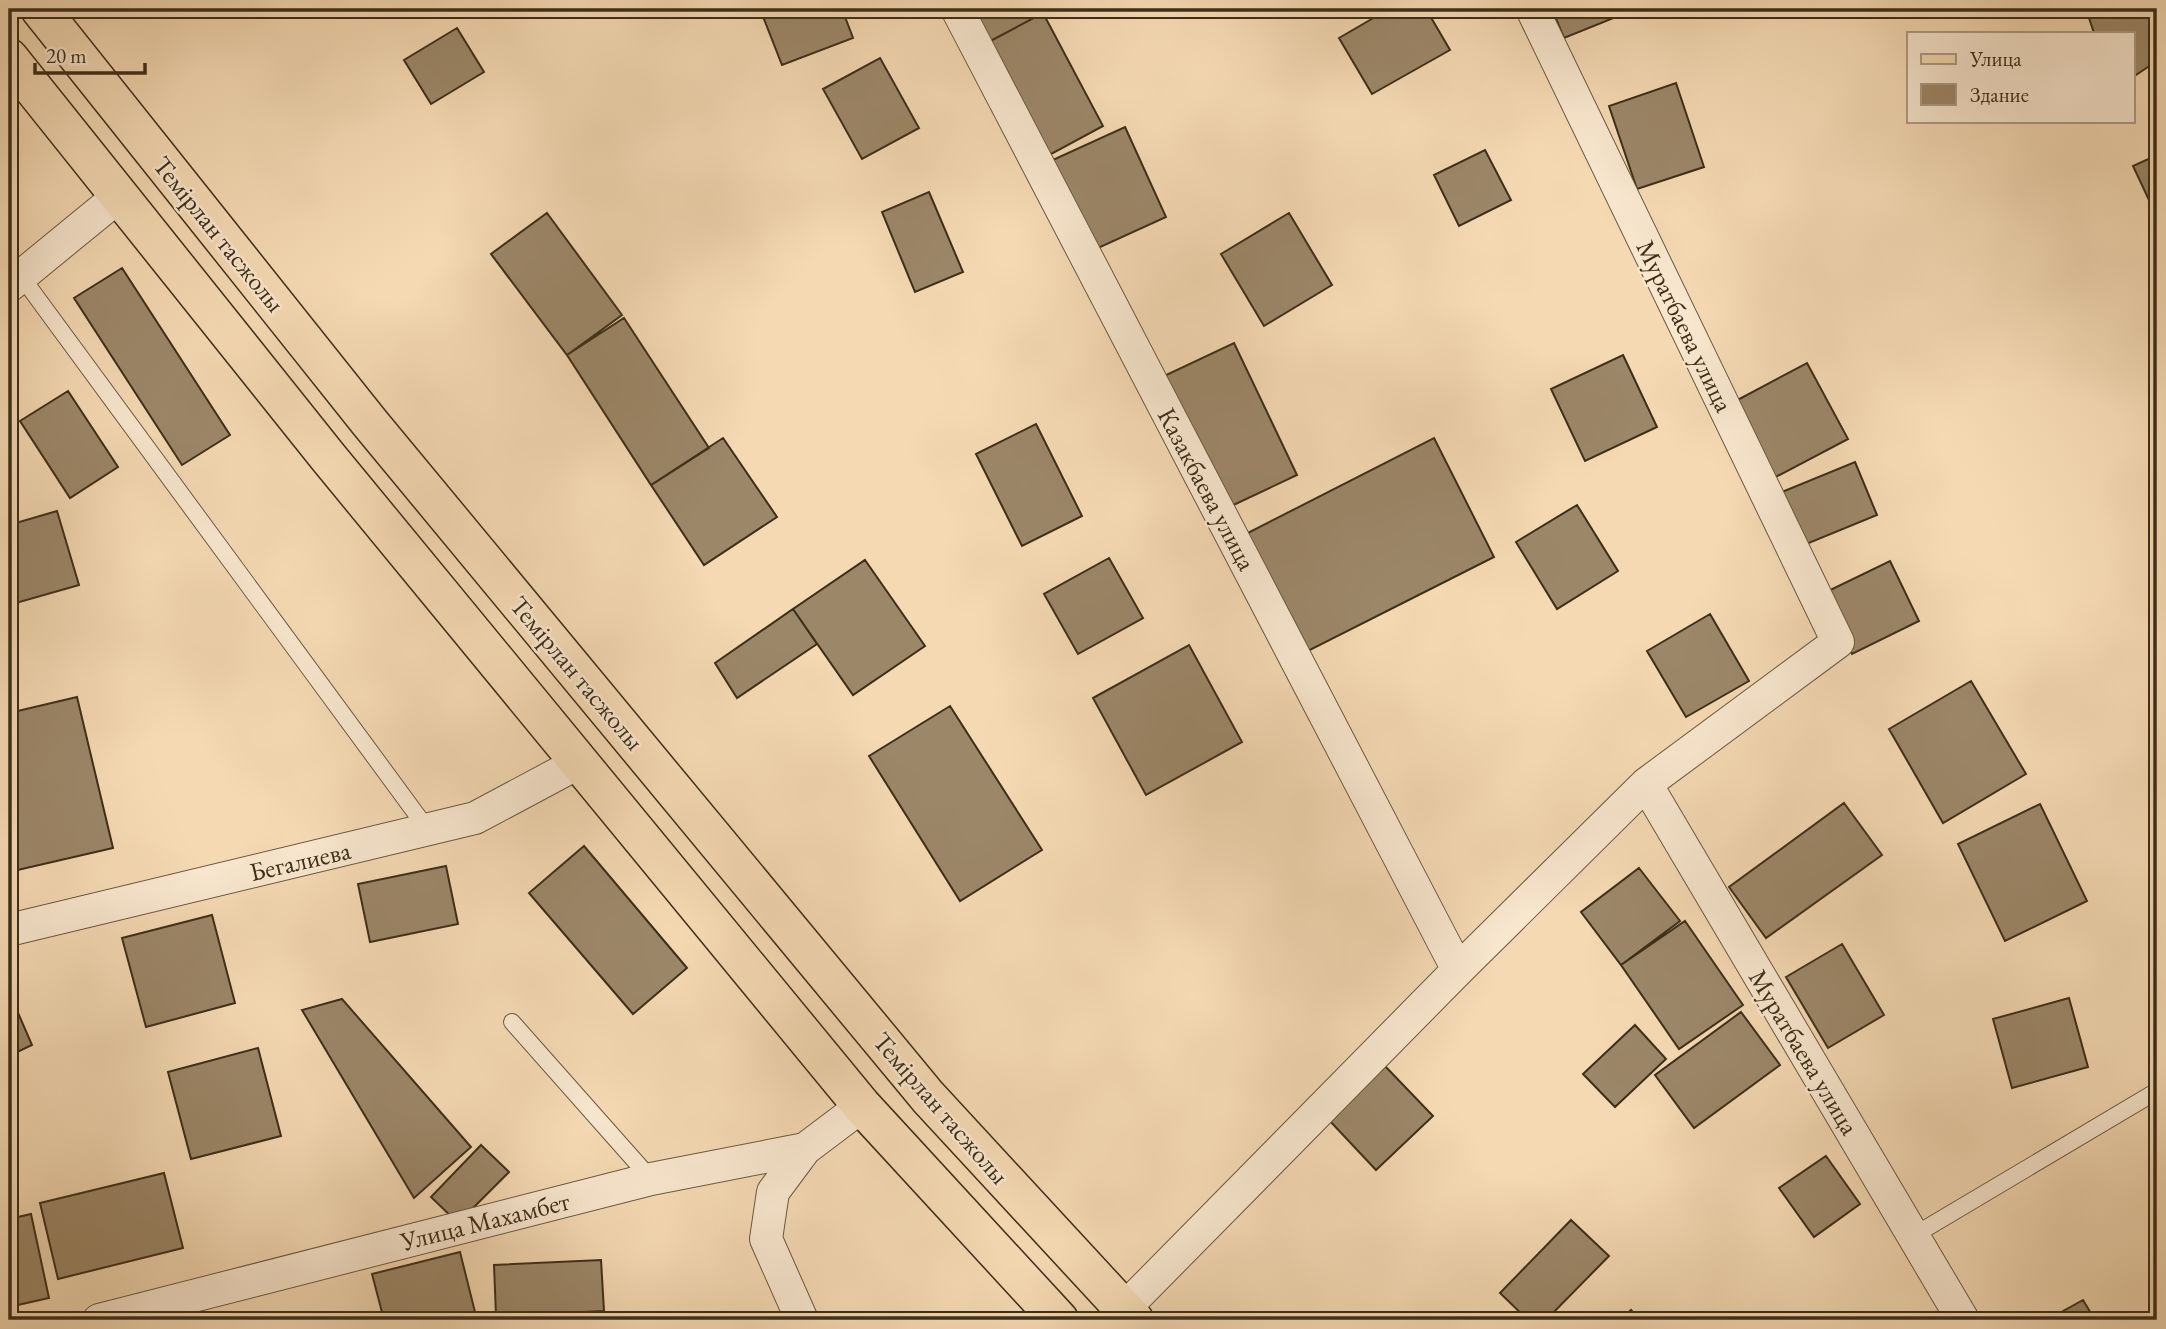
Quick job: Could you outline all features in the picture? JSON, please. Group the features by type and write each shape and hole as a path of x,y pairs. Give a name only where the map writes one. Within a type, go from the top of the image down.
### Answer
{"main road":[{"name":"Темірлан тасжолы","path":"40,9 370,423 910,1076 1124,1317"},
{"name":"Темірлан тасжолы","path":"9,58 328,457 862,1106 1059,1320"}],"street":[{"name":"Казакбаева улица","path":"957,9 1458,970"},
{"name":"Муратбаева улица","path":"1532,9 1838,642 1646,784 1963,1320"},
{"path":"15,281 119,197"},
{"name":"Бегалиева","path":"9,930 475,818 580,762"},
{"path":"1124,1317 1458,970 1646,784"},
{"name":"Улица Махамбет","path":"99,1320 651,1179 805,1149 862,1106"},
{"path":"802,1320 766,1239 773,1192 805,1149"}],"lane":[{"path":"15,281 428,830"},
{"path":"512,1022 651,1179"},
{"path":"1913,1236 2157,1091"}],"building":[{"path":"760,9 842,9 853,38 782,65"},
{"path":"968,9 1040,9 1043,13 987,43"},
{"path":"1389,9 1426,9 1450,50 1372,94 1339,38"},
{"path":"1552,9 1612,9 1616,17 1564,38"},
{"path":"2086,9 2154,9 2157,17 2157,61 2134,76 2134,32 2094,32"},
{"path":"1043,13 1103,126 1042,159 981,46"},
{"path":"457,28 484,72 431,104 404,60"},
{"path":"880,58 919,128 862,159 823,89"},
{"path":"1676,83 1704,167 1637,189 1609,106"},
{"path":"1125,127 1166,217 1085,254 1044,164"},
{"path":"1485,150 1511,200 1459,226 1434,175"},
{"path":"2157,155 2157,217 2133,166"},
{"path":"929,192 963,272 915,292 882,212"},
{"path":"547,213 622,315 567,355 491,254"},
{"path":"1289,213 1332,285 1264,326 1221,254"},
{"path":"122,268 230,435 182,465 74,298"},
{"path":"624,318 709,448 651,485 567,355"},
{"path":"1234,343 1297,475 1225,509 1162,377"},
{"path":"1623,355 1657,427 1585,461 1551,389"},
{"path":"1807,363 1848,439 1770,480 1730,404"},
{"path":"68,391 118,467 70,498 20,421"},
{"path":"1036,424 1082,516 1022,546 976,454"},
{"path":"723,438 777,517 704,565 651,485"},
{"path":"1434,438 1494,557 1302,654 1242,536"},
{"path":"1855,462 1877,515 1799,547 1777,494"},
{"path":"1577,505 1618,571 1557,609 1516,542"},
{"path":"57,511 79,585 9,605 9,525"},
{"path":"1109,558 1143,618 1078,654 1044,594"},
{"path":"865,560 925,646 853,695 793,609"},
{"path":"1890,561 1919,621 1852,654 1822,594"},
{"path":"793,609 817,644 737,698 715,663"},
{"path":"1710,614 1749,681 1686,717 1647,651"},
{"path":"1189,645 1242,742 1146,795 1093,698"},
{"path":"1971,681 2026,774 1943,823 1889,729"},
{"path":"77,697 113,848 9,872 9,713"},
{"path":"950,706 1042,850 960,901 869,756"},
{"path":"1844,803 1882,855 1766,938 1729,887"},
{"path":"2040,804 2087,901 2005,941 1958,844"},
{"path":"584,846 687,968 633,1014 529,893"},
{"path":"446,866 458,924 370,942 358,884"},
{"path":"1639,868 1680,921 1621,965 1581,912"},
{"path":"212,915 235,1003 146,1027 122,938"},
{"path":"1685,921 1743,1005 1679,1049 1621,965"},
{"path":"1842,944 1884,1015 1828,1048 1786,977"},
{"path":"9,992 32,1045 9,1056"},
{"path":"2069,998 2088,1067 2012,1088 1993,1019"},
{"path":"342,999 471,1147 414,1198 302,1010"},
{"path":"1741,1012 1780,1065 1694,1128 1655,1075"},
{"path":"1635,1025 1666,1059 1615,1107 1583,1074"},
{"path":"258,1048 281,1136 191,1159 168,1072"},
{"path":"1384,1065 1433,1116 1376,1170 1328,1119"},
{"path":"481,1145 509,1172 458,1223 431,1197"},
{"path":"1826,1156 1860,1204 1814,1237 1779,1188"},
{"path":"164,1173 183,1248 58,1279 40,1203"},
{"path":"31,1214 49,1298 9,1307 9,1219"},
{"path":"1571,1220 1609,1256 1546,1320 1528,1320 1500,1293"},
{"path":"460,1252 477,1320 384,1320 372,1274"},
{"path":"601,1260 604,1311 496,1316 494,1265"},
{"path":"2083,1300 2095,1320 2047,1320"},
{"path":"1631,1310 1640,1320 1620,1320"},
{"path":"331,1313 333,1320 304,1320"}]}
